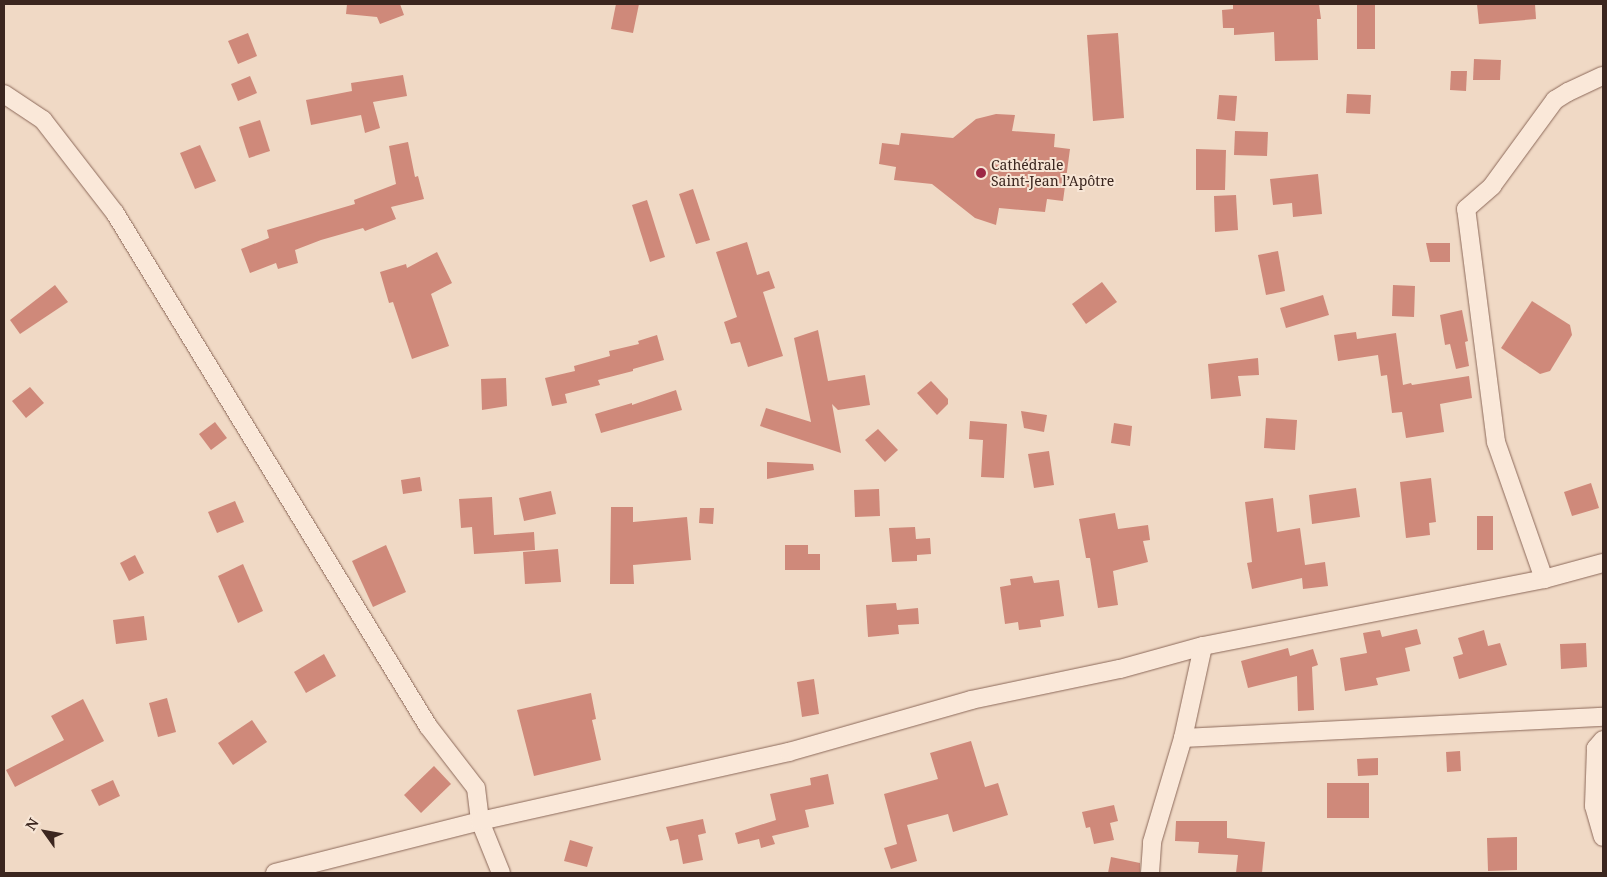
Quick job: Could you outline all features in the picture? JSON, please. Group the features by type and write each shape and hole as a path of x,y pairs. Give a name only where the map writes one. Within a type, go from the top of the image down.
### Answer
{"street":[{"path":"1544,579 1496,442 1466,209 1492,186 1555,100 1603,76"},
{"path":"4,94 43,120 115,213 428,726 476,788 480,821 501,873"},
{"path":"275,873 480,821 789,752 971,700 1120,669 1203,646 1544,579 1603,563"},
{"path":"1150,873 1152,842 1183,738 1203,646"},
{"path":"1183,738 1603,717"},
{"path":"1603,740 1596,748 1594,806 1603,837"}],"building":[{"path":"347,4 400,4 404,15 380,24 377,17 346,14"},
{"path":"616,4 639,4 633,33 611,29"},
{"path":"1233,4 1319,4 1321,19 1317,19 1318,60 1275,61 1274,32 1234,35 1234,28 1223,28 1222,10 1233,9"},
{"path":"1357,4 1375,4 1375,49 1357,49"},
{"path":"1477,4 1535,4 1536,19 1479,24"},
{"path":"248,33 257,56 238,64 228,41"},
{"path":"1118,33 1124,118 1093,121 1087,35"},
{"path":"1474,59 1501,60 1500,80 1473,80"},
{"path":"1451,71 1467,71 1466,91 1450,90"},
{"path":"403,75 407,96 373,102 380,128 365,133 361,115 311,125 306,100 352,91 351,83"},
{"path":"250,76 257,93 238,101 231,84"},
{"path":"1347,94 1371,95 1370,114 1346,113"},
{"path":"1219,95 1237,96 1235,121 1217,119"},
{"name":"Cathédrale Saint-Jean l’Apôtre","path":"996,114 1015,115 1012,131 1055,134 1054,147 1070,149 1063,201 1047,199 1045,212 999,208 996,225 975,218 932,184 894,180 896,167 879,164 882,143 899,145 901,133 953,138 976,119"},
{"path":"260,120 270,151 249,158 239,127"},
{"path":"1235,131 1268,132 1267,156 1234,155"},
{"path":"408,142 415,177 418,176 424,199 391,207 396,219 365,231 363,228 321,240 295,250 298,263 278,269 276,263 250,273 241,249 269,238 267,230 355,204 354,200 396,184 389,146"},
{"path":"200,145 216,181 195,189 180,153"},
{"path":"1196,149 1226,150 1225,190 1196,190"},
{"path":"1318,174 1322,214 1293,217 1292,203 1273,205 1270,179"},
{"path":"693,189 710,240 696,244 679,194"},
{"path":"1236,195 1238,230 1215,232 1214,196"},
{"path":"647,200 665,257 650,262 632,205"},
{"path":"747,242 757,275 769,271 775,288 763,292 783,356 748,367 740,342 731,344 724,322 737,317 716,252"},
{"path":"1426,243 1450,243 1450,262 1430,262"},
{"path":"1278,251 1285,291 1266,295 1258,255"},
{"path":"437,252 452,283 431,294 449,346 412,359 393,302 389,303 380,272 406,264 407,268"},
{"path":"1102,282 1117,302 1086,324 1072,304"},
{"path":"55,285 68,302 20,334 10,320"},
{"path":"1393,285 1415,286 1414,317 1392,316"},
{"path":"1323,295 1329,315 1286,328 1280,308"},
{"path":"1532,301 1570,325 1572,335 1550,371 1540,374 1501,348"},
{"path":"1462,310 1468,341 1465,342 1469,366 1456,369 1450,344 1445,345 1440,315"},
{"path":"818,330 828,381 865,375 870,405 838,410 832,404 841,453 760,426 766,408 811,422 794,338"},
{"path":"1356,332 1357,339 1396,333 1403,385 1469,376 1472,398 1440,404 1444,432 1406,438 1402,412 1392,413 1387,375 1381,376 1378,355 1338,361 1334,335"},
{"path":"657,335 664,360 633,369 633,371 598,380 600,385 565,394 567,403 552,406 545,378 575,371 574,366 610,356 609,351 639,344 638,341"},
{"path":"1258,358 1259,375 1238,376 1241,396 1211,399 1208,364"},
{"path":"506,378 507,406 482,410 481,379"},
{"path":"931,381 948,399 948,404 937,415 917,393"},
{"path":"30,387 44,403 26,418 12,401"},
{"path":"676,390 682,410 601,433 595,414 632,403 632,405"},
{"path":"1021,411 1047,415 1044,432 1024,428"},
{"path":"1266,418 1297,420 1295,450 1264,448"},
{"path":"970,421 1007,424 1004,478 981,477 983,440 969,439"},
{"path":"215,422 227,438 211,450 199,434"},
{"path":"1114,423 1132,426 1130,446 1111,443"},
{"path":"878,429 898,450 885,462 865,440"},
{"path":"1049,451 1054,485 1034,488 1028,454"},
{"path":"767,462 813,464 814,470 767,479"},
{"path":"420,477 422,491 403,494 401,480"},
{"path":"1431,478 1436,522 1429,523 1430,535 1406,538 1400,482"},
{"path":"1591,483 1599,508 1572,516 1564,492"},
{"path":"1356,488 1360,517 1312,524 1309,495"},
{"path":"879,489 880,516 855,517 854,490"},
{"path":"551,491 556,514 524,521 519,498"},
{"path":"492,497 494,535 534,532 535,550 474,554 472,527 461,528 459,499"},
{"path":"1273,498 1277,532 1300,528 1305,565 1325,562 1328,586 1303,589 1302,578 1252,589 1247,563 1252,562 1245,502"},
{"path":"235,501 244,522 217,533 208,512"},
{"path":"611,507 633,507 633,522 687,517 691,560 633,565 634,584 610,584"},
{"path":"700,508 714,508 713,524 699,523"},
{"path":"1115,513 1118,529 1148,525 1150,540 1143,541 1148,562 1113,571 1118,605 1098,608 1090,558 1086,558 1079,519"},
{"path":"1477,516 1493,516 1493,550 1477,550"},
{"path":"915,527 916,539 930,538 931,554 917,555 917,561 892,562 889,528"},
{"path":"386,545 406,592 373,607 352,561"},
{"path":"785,545 808,545 808,554 820,554 820,570 785,570"},
{"path":"558,549 561,582 525,584 523,552"},
{"path":"135,555 144,573 129,581 120,563"},
{"path":"243,564 263,611 238,623 218,576"},
{"path":"1032,576 1034,583 1059,580 1064,616 1040,620 1041,627 1019,630 1018,622 1005,624 1000,587 1011,585 1010,579"},
{"path":"896,603 897,610 918,608 919,624 898,625 899,634 868,637 866,605"},
{"path":"144,616 147,640 116,644 113,620"},
{"path":"1417,629 1421,644 1405,648 1410,671 1376,678 1378,685 1345,691 1340,658 1367,653 1363,633 1380,630 1382,637"},
{"path":"1484,630 1488,646 1500,643 1507,665 1459,679 1453,657 1463,654 1458,638"},
{"path":"1586,643 1587,667 1561,669 1560,644"},
{"path":"1288,648 1290,656 1313,649 1318,665 1312,667 1314,710 1298,711 1297,676 1248,688 1241,661"},
{"path":"324,654 336,676 306,693 294,672"},
{"path":"814,679 819,714 802,717 797,682"},
{"path":"591,693 596,719 592,720 601,760 534,776 517,710"},
{"path":"167,698 176,732 158,737 149,703"},
{"path":"83,699 104,741 15,787 6,770 64,740 51,716"},
{"path":"252,720 267,742 233,765 218,743"},
{"path":"971,741 985,787 998,783 1008,815 953,832 948,814 907,825 917,861 891,869 884,848 897,844 884,794 938,779 930,753"},
{"path":"1460,751 1461,771 1447,772 1446,752"},
{"path":"1378,758 1378,775 1358,776 1357,759"},
{"path":"434,766 451,784 421,813 404,795"},
{"path":"828,774 834,804 805,810 809,827 772,836 775,844 761,848 759,839 738,844 735,833 776,820 770,794 811,785 810,778"},
{"path":"113,780 120,796 99,806 91,790"},
{"path":"1327,783 1369,783 1369,818 1327,818"},
{"path":"1114,805 1118,821 1110,823 1114,840 1094,844 1090,827 1086,828 1082,812"},
{"path":"703,819 706,833 698,835 703,860 683,864 678,839 670,841 666,827"},
{"path":"1176,821 1227,821 1227,838 1265,842 1262,873 1236,873 1238,855 1198,853 1199,842 1175,841"},
{"path":"1517,837 1517,870 1488,871 1487,838"},
{"path":"570,840 593,847 587,867 564,861"},
{"path":"1111,857 1140,863 1140,873 1108,873"}],"place":[{"name":"Cathédrale Saint-Jean l’Apôtre","path":"981,173"}]}
